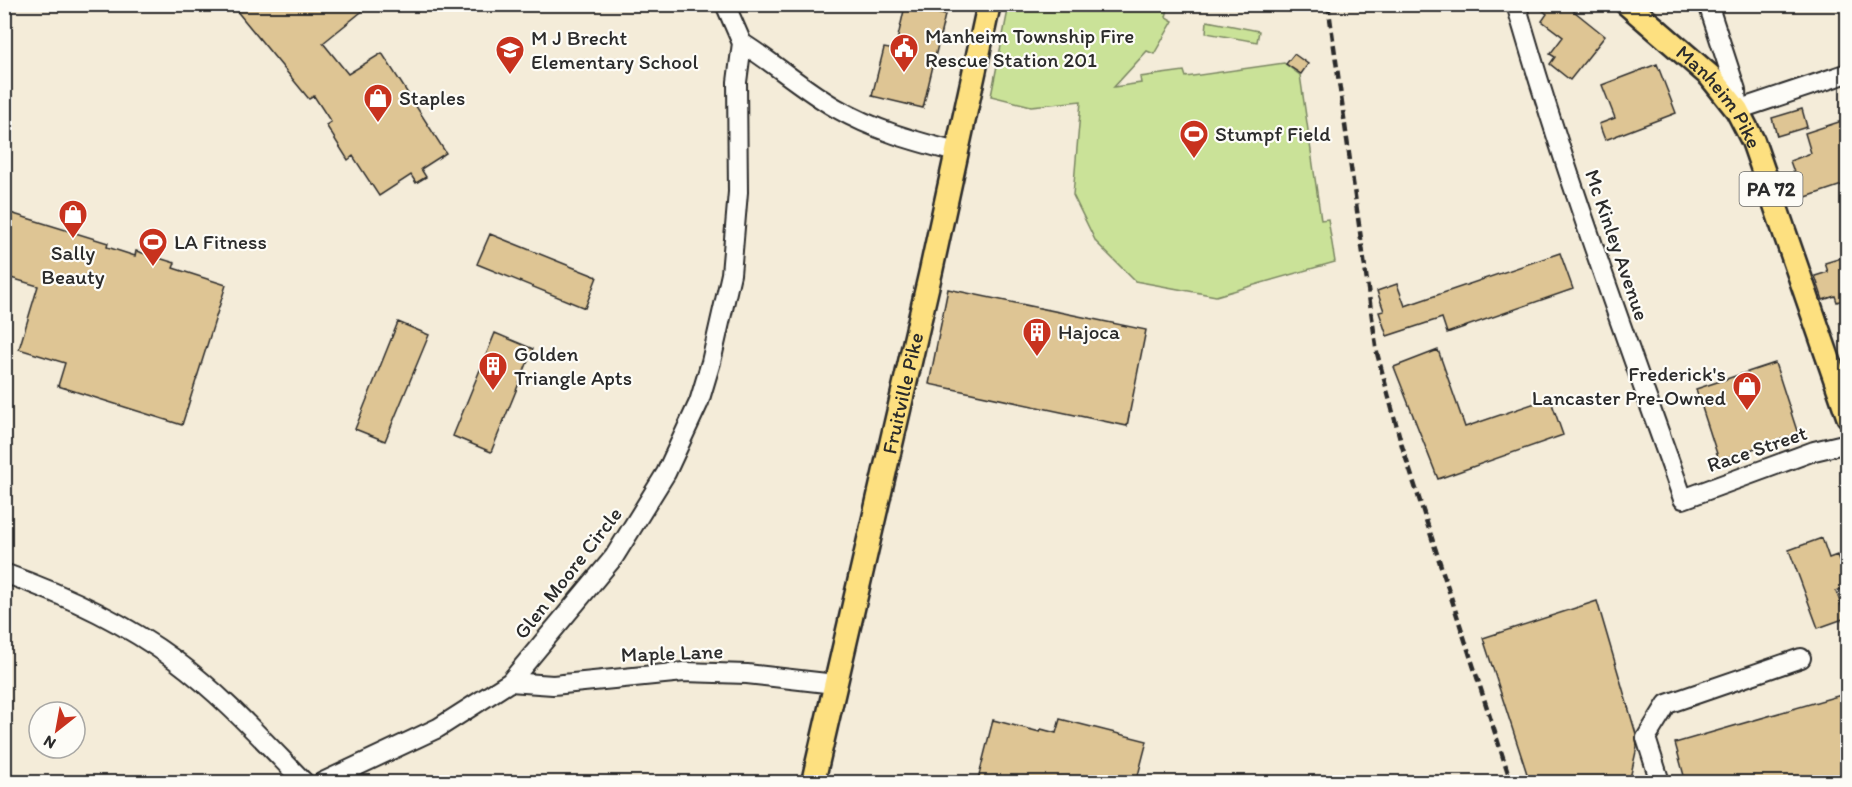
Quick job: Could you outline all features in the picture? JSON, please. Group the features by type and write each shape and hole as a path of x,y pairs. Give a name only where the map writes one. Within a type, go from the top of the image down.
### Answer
{"main road":[{"name":"Fruitville Pike","path":"813,783 989,4"},
{"name":"Manheim Pike","path":"1627,4 1710,76 1737,110 1762,163 1848,416"}],"street":[{"path":"725,4 742,44 834,107 906,139 956,152"},
{"name":"Mc Kinley Avenue","path":"1516,4 1530,58 1561,155 1683,499"},
{"path":"1708,4 1736,90 1737,110 1848,74"},
{"name":"Glen Moore Circle","path":"323,783 438,728 510,682 600,574 635,527 666,473 699,402 723,314 735,241 738,192 736,82 742,44"},
{"name":"Race Street","path":"1683,499 1814,451 1848,443"},
{"path":"4,573 101,615 174,659 220,699 304,783"},
{"path":"1660,783 1646,738 1667,704 1801,658"},
{"name":"Maple Lane","path":"510,682 553,685 684,672 747,674 835,684"}],"green space":[{"name":"Stumpf Field","path":"1009,5 1169,5 1166,17 1173,21 1154,54 1147,51 1114,87 1141,83 1140,77 1184,71 1186,77 1284,63 1300,75 1321,220 1328,219 1335,262 1216,296 1135,281 1096,242 1073,195 1081,101 1031,106 991,96"},
{"path":"1207,21 1259,31 1257,42 1206,33"}],"building":[{"name":"Staples","path":"231,4 371,4 323,43 348,74 382,53 446,153 421,169 426,177 416,183 411,175 379,196 353,156 348,160 326,125 331,122 314,96 309,99"},
{"path":"1535,4 1565,4 1605,36 1570,80 1550,64 1555,57 1550,54 1563,37 1542,21 1547,14"},
{"name":"Manheim Township Fire Rescue Station 201","path":"905,6 945,15 923,108 872,96 884,48 895,50"},
{"path":"1294,54 1308,64 1301,74 1286,64"},
{"path":"1657,64 1676,113 1605,140 1599,124 1615,118 1602,85"},
{"path":"1802,109 1807,127 1777,136 1772,118"},
{"path":"1848,119 1848,183 1803,198 1790,161 1811,153 1805,133"},
{"path":"4,211 108,243 107,247 135,256 136,251 175,263 173,268 226,285 182,425 58,386 65,363 19,349 38,286 4,276"},
{"name":"Golden Triangle Apts","path":"490,234 597,277 585,308 477,264"},
{"path":"1560,253 1573,289 1447,333 1442,318 1387,336 1379,312 1384,311 1377,291 1397,284 1405,306"},
{"path":"1848,256 1848,298 1837,302 1835,296 1823,300 1815,276 1828,272 1825,263"},
{"name":"Hajoca","path":"948,289 1146,330 1127,426 929,384"},
{"path":"398,322 429,335 385,441 355,429"},
{"name":"Golden Triangle Apts","path":"495,333 533,349 491,452 453,436"},
{"path":"1438,350 1465,427 1550,398 1563,435 1438,479 1394,367"},
{"name":"Frederick's Lancaster Pre-Owned","path":"1775,363 1798,434 1719,460 1696,389"},
{"path":"1822,538 1829,558 1837,555 1848,587 1836,591 1846,618 1818,628 1789,550"},
{"path":"1597,601 1636,734 1637,747 1629,783 1530,783 1483,638"},
{"path":"1848,693 1848,783 1686,783 1675,743"},
{"path":"1060,719 1147,741 1136,783 977,783 993,720 1040,732 1041,729 1056,733"}],"railway":[{"path":"1328,4 1377,353 1402,446 1511,782"}],"place":[{"name":"Manheim Township Fire Rescue Station 201","path":"904,74"},
{"name":"M J Brecht Elementary School","path":"510,76"},
{"name":"Staples","path":"378,124"},
{"name":"Stumpf Field","path":"1194,160"},
{"name":"Sally Beauty","path":"73,240"},
{"name":"LA Fitness","path":"153,268"},
{"name":"Hajoca","path":"1037,358"},
{"name":"Golden Triangle Apts","path":"493,392"},
{"name":"Frederick's Lancaster Pre-Owned","path":"1747,412"}]}
